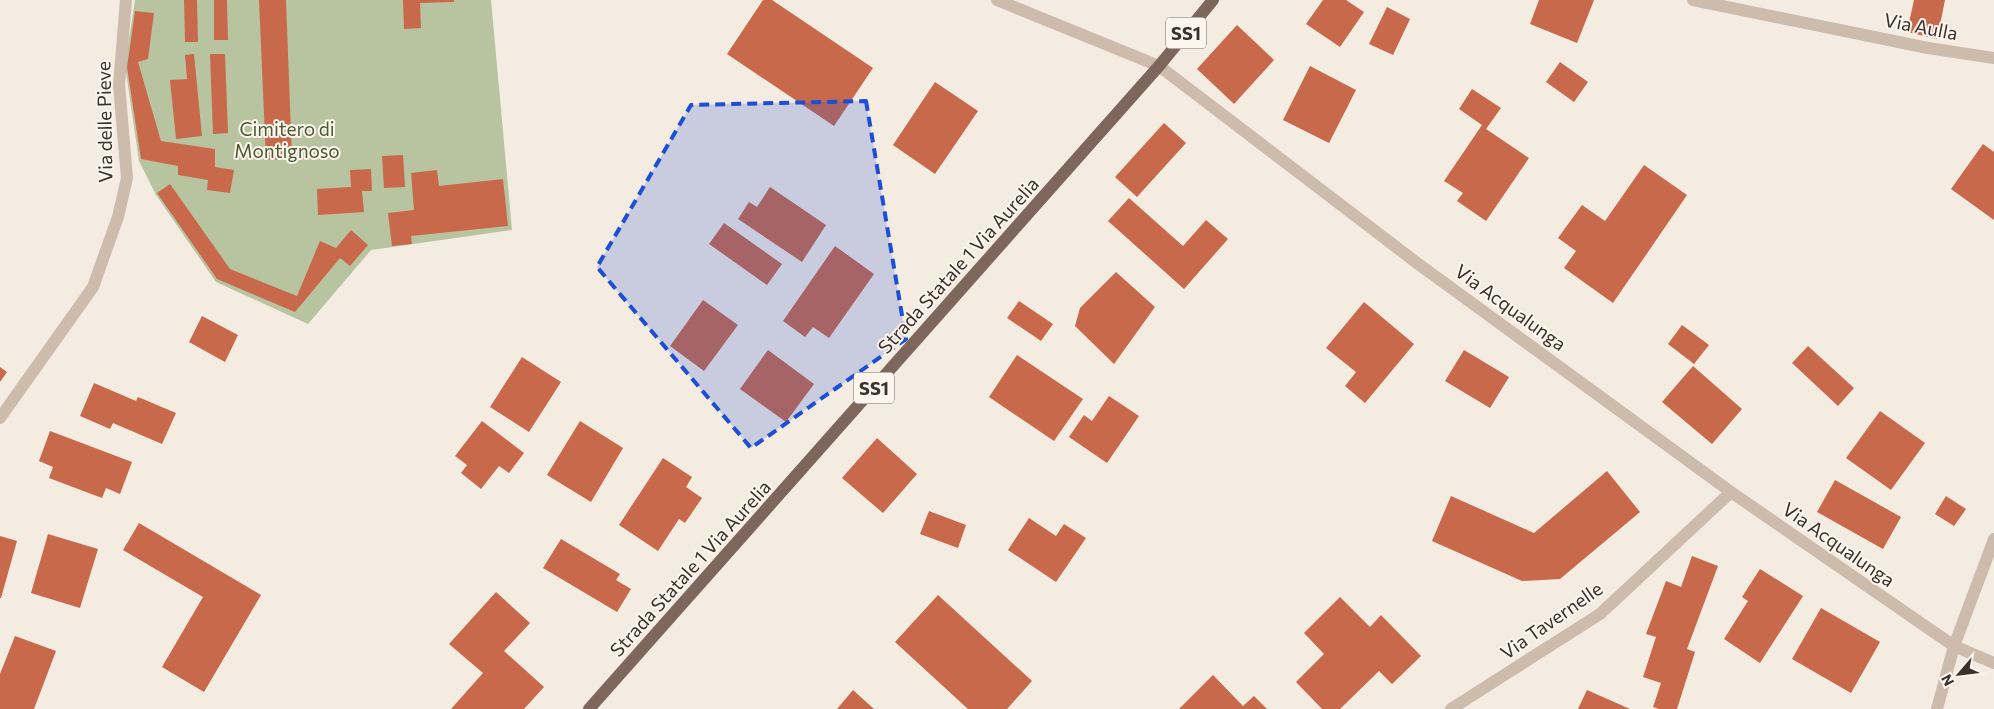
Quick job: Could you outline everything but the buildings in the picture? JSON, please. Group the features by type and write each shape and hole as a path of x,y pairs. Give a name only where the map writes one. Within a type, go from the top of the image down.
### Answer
{"main road":[{"name":"Strada Statale 1 Via Aurelia","path":"589,709 1159,66 1213,0"}],"street":[{"name":"Via delle Pieve","path":"0,418 93,287 118,217 128,178 119,85 126,0"},
{"name":"Via Acqualunga","path":"997,0 1159,66 1417,263 1731,492 1954,646 1990,662"},
{"name":"Via Aulla","path":"1693,0 1928,48 1994,58"},
{"name":"Via Tavernelle","path":"1451,709 1600,614 1731,492"},
{"path":"1937,709 1954,646 1994,539"}],"highlighted area":[{"path":"866,101 906,339 751,448 597,267 691,105"}],"green space":[{"name":"Cimitero di Montignoso","path":"135,0 491,0 512,230 371,250 308,324 216,282 156,195 139,161 125,65"}]}
